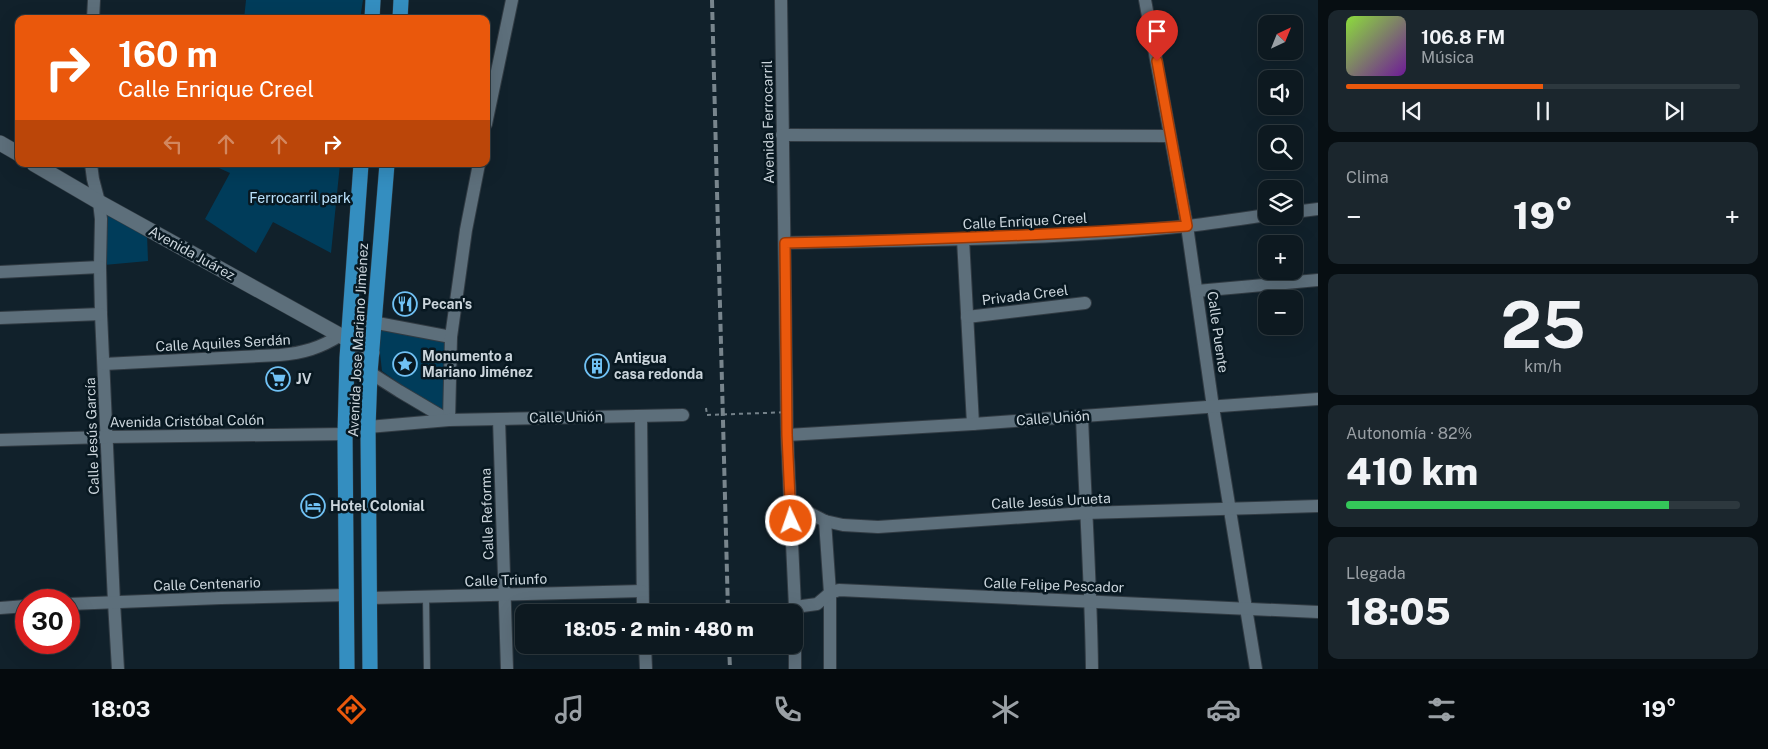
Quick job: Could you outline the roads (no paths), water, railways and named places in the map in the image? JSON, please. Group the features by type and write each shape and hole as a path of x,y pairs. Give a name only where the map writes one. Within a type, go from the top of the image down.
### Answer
{"highway":[{"path":"372,15 373,0"},
{"path":"400,15 401,0"},
{"name":"Avenida Jose Mariano Jiménez","path":"347,669 345,434 347,358 344,338 351,318 361,167"},
{"name":"Avenida Jose Mariano Jiménez","path":"370,669 368,427 373,322 387,167"}],"main road":[{"path":"0,143 15,152"},
{"name":"Avenida Juárez","path":"39,167 344,338"},
{"path":"344,338 372,352"}],"street":[{"path":"93,15 94,0"},
{"path":"490,105 512,0"},
{"name":"Avenida Ferrocarril","path":"781,0 787,435 795,604"},
{"name":"Calle Puente","path":"1145,0 1187,226 1213,407 1256,669"},
{"path":"782,135 1170,136"},
{"name":"Calle Jesús García","path":"92,167 101,219 101,314 118,669"},
{"path":"347,358 448,420 451,337 466,230 478,167"},
{"path":"1303,211 1318,209"},
{"name":"Calle Enrique Creel","path":"785,243 1080,234 1187,226 1258,217"},
{"name":"Privada Creel","path":"963,239 973,424"},
{"path":"0,272 100,267"},
{"path":"1197,291 1318,280"},
{"name":"Privada Creel","path":"968,317 1086,303"},
{"path":"0,318 101,314"},
{"path":"351,318 451,337"},
{"name":"Calle Aquiles Serdán","path":"104,364 301,353 344,338"},
{"name":"Calle Unión","path":"787,435 973,424 1318,399"},
{"name":"Calle Unión","path":"368,427 448,420 683,415"},
{"path":"641,416 643,604"},
{"path":"1082,416 1085,513 1091,602 1092,669"},
{"name":"Calle Reforma","path":"500,419 507,669"},
{"name":"Avenida Cristóbal Colón","path":"0,440 345,434"},
{"name":"Calle Jesús Urueta","path":"790,503 826,521 843,525 878,527 1085,513 1318,506"},
{"path":"826,521 830,593 830,669"},
{"name":"Calle Felipe Pescador","path":"803,606 817,604 830,593 839,590 1246,607 1318,612"},
{"name":"Calle Triunfo","path":"370,598 642,591"},
{"name":"Calle Centenario","path":"80,604 347,595"},
{"path":"0,608 15,607"},
{"path":"645,654 646,669"},
{"name":"Avenida Ferrocarril","path":"795,654 795,669"}],"lane":[{"path":"426,597 427,669"}],"railway":[{"path":"712,0 728,604"},
{"path":"729,654 730,669"}],"place":[{"name":"Pecan's","path":"405,304"},
{"name":"Monumento a Mariano Jiménez","path":"405,364"},
{"name":"Antigua casa redonda","path":"597,366"},
{"name":"JV","path":"278,379"},
{"name":"Hotel Colonial","path":"313,506"}],"park label":[{"name":"Ferrocarril park","path":"300,198"}]}
